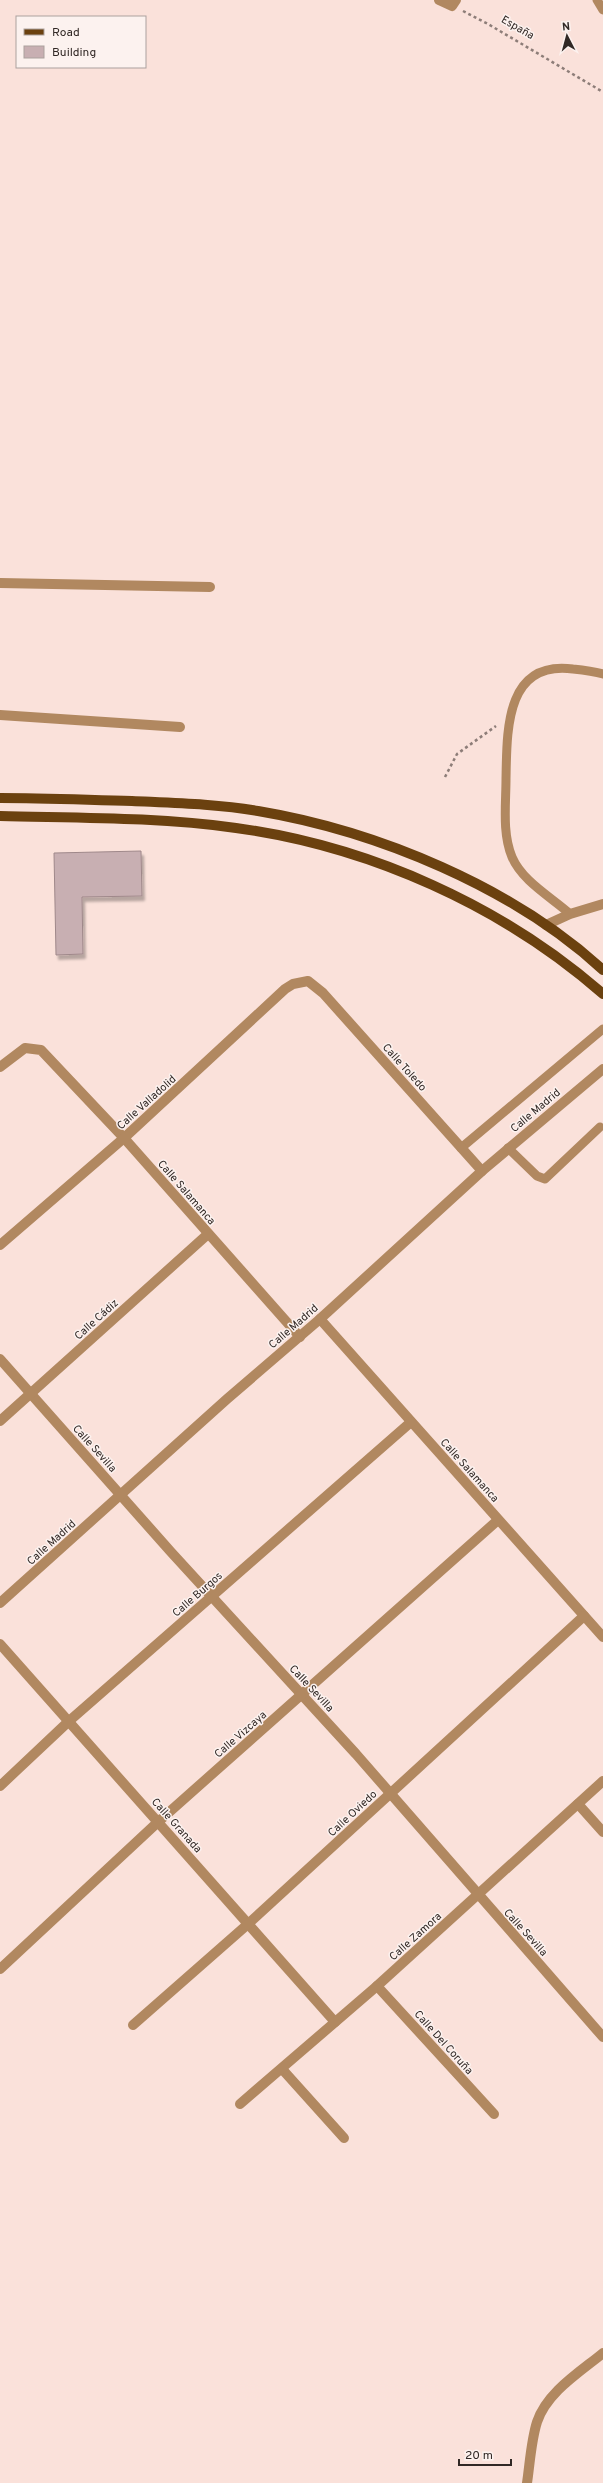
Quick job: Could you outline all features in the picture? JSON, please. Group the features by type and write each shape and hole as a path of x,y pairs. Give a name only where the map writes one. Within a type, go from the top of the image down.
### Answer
{"main road":[{"path":"0,798 216,806 258,811 307,821 354,834 427,862 490,892 546,925 603,970"},
{"path":"0,816 130,819 205,824 286,837 341,852 389,868 483,910 546,949 603,994"}],"street":[{"path":"440,0 454,3"},
{"path":"0,583 210,587"},
{"path":"0,715 180,727"},
{"path":"546,925 570,914 603,904"},
{"name":"Calle Valladolid","path":"0,1245 124,1138 285,989 293,984 308,981"},
{"name":"Calle Toledo","path":"308,981 323,993 482,1171"},
{"name":"Calle Salamanca","path":"0,1067 25,1048 41,1050 55,1062 300,1337"},
{"name":"Calle Madrid","path":"0,1603 120,1494 300,1337 482,1171 603,1069"},
{"name":"Calle Cádiz","path":"0,1421 208,1234"},
{"name":"Calle Salamanca","path":"320,1319 603,1637"},
{"name":"Calle Sevilla","path":"0,1359 212,1598 390,1794 478,1896 602,2033"},
{"name":"Calle Burgos","path":"0,1786 68,1722 212,1598 411,1422"},
{"name":"Calle Vizcaya","path":"0,1969 158,1822 302,1696 498,1520"},
{"name":"Calle Oviedo","path":"133,2025 248,1924 584,1616"},
{"name":"Calle Granada","path":"0,1644 335,2022"},
{"name":"Calle Zamora","path":"240,2104 377,1986 603,1781"},
{"path":"578,1804 603,1832"},
{"name":"Calle Del Coruña","path":"377,1986 494,2114"},
{"path":"282,2069 344,2138"},
{"path":"527,2483 533,2440 538,2421 544,2409 562,2388 603,2353"}],"lane":[{"path":"597,0 603,10"},
{"path":"570,914 524,875 512,856 507,837 506,809 509,720 516,697 527,680 546,669 564,668 603,674"},
{"path":"461,1148 603,1029"},
{"path":"508,1148 536,1176 545,1179 600,1127"}],"path":[{"name":"España","path":"454,3 603,92"},
{"path":"445,776 457,754 486,731 509,720"}],"building":[{"path":"141,851 142,896 82,897 83,954 56,955 54,853"}]}
